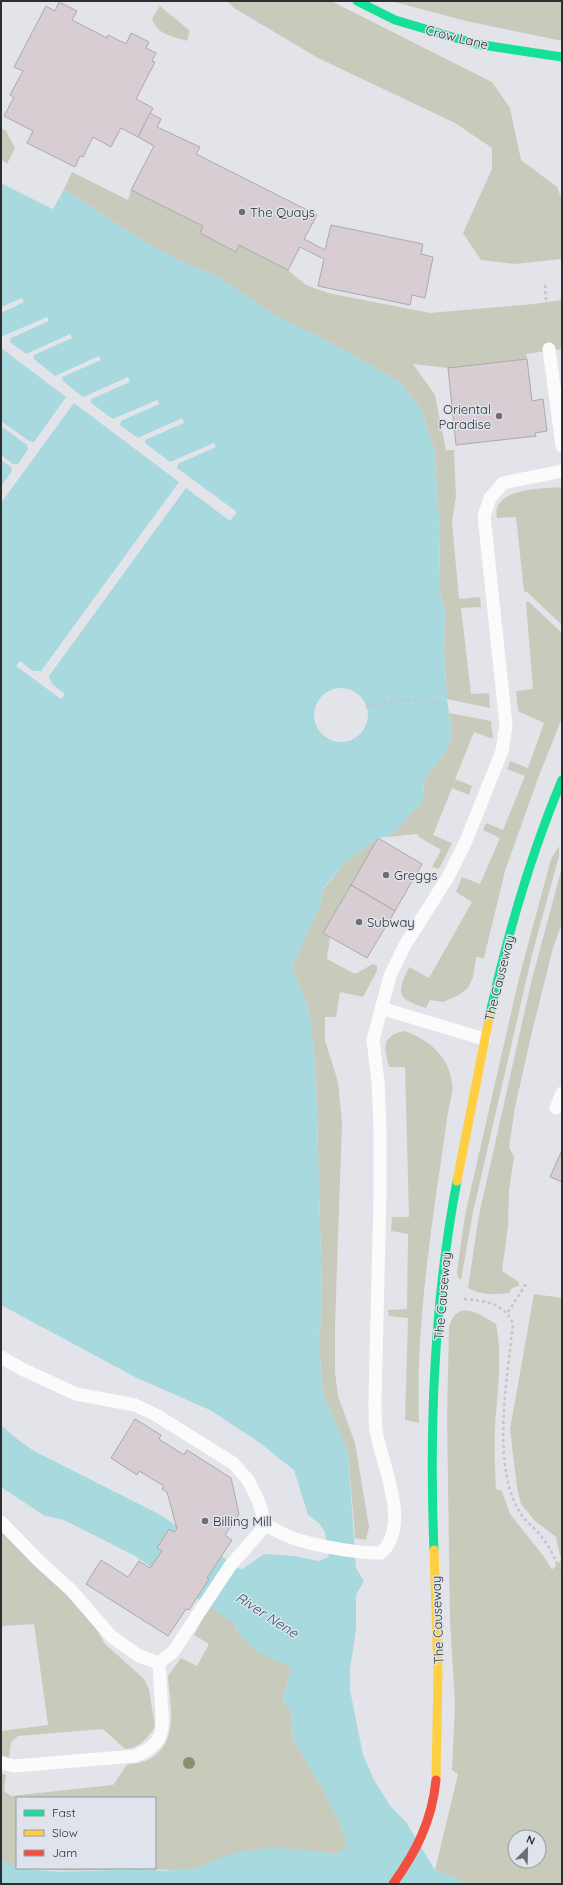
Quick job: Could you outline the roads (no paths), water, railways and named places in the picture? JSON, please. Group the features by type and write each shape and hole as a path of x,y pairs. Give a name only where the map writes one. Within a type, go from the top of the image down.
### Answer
{"street":[{"name":"Crow Lane","path":"357,1 396,20 476,44 562,57"},
{"name":"The Causeway","path":"393,1884 415,1851 426,1827 434,1796 437,1768 440,1682 433,1503 434,1407 440,1296 452,1203 484,1039 523,881 557,803 562,780"}],"lane":[{"path":"549,349 562,446"},
{"path":"1,1357 24,1370 76,1394 135,1405 156,1415 233,1463 248,1480 258,1500 266,1525 290,1538 312,1544 368,1552 381,1553 387,1548 394,1525 392,1490 376,1430 374,1399 380,1197 380,1135 378,1082 373,1040 380,1008 390,976 405,945 448,877 466,841 502,751 506,725 484,516 490,498 503,483 562,471"},
{"path":"380,1008 484,1039"},
{"path":"556,1108 562,1093"},
{"path":"1,1522 39,1561 71,1590 111,1636 139,1656 159,1663"},
{"path":"159,1663 173,1652 230,1566 266,1525"},
{"path":"1,1763 14,1766 135,1756 149,1750 161,1734 163,1720 159,1663"}],"water":[{"path":"1,183 53,209 64,189 137,237 174,258 220,278 276,316 328,341 400,382 422,411 434,449 440,528 439,590 445,611 444,653 447,699 452,735 446,752 430,771 424,781 423,800 393,834 378,838 367,846 345,863 323,888 320,905 292,967 310,1014 316,1077 322,1296 319,1344 323,1393 348,1452 356,1568 364,1581 356,1595 356,1629 350,1669 350,1690 363,1755 374,1780 391,1807 406,1822 435,1870 458,1879 464,1884 1,1884 1,1860 16,1866 16,1869 61,1872 142,1869 163,1871 197,1868 230,1854 266,1848 301,1849 336,1854 347,1847 341,1826 324,1791 293,1739 291,1710 282,1700 292,1668 254,1650 237,1631 228,1610 219,1598 223,1586 231,1577 264,1554 295,1556 318,1561 329,1557 325,1532 319,1523 308,1515 294,1470 260,1443 210,1410 137,1378 1,1305"},
{"path":"1,1425 21,1443 108,1500 130,1505 160,1525 140,1558 128,1545 95,1526 45,1516 1,1487"}],"waterway":[{"name":"River Nene","path":"1,1457 22,1472 147,1535 246,1602 268,1615"}],"place":[{"name":"The Quays","path":"242,212"},
{"name":"Oriental Paradise","path":"499,416"},
{"name":"Greggs","path":"386,875"},
{"name":"Subway","path":"359,922"},
{"name":"Billing Mill","path":"205,1521"}]}
